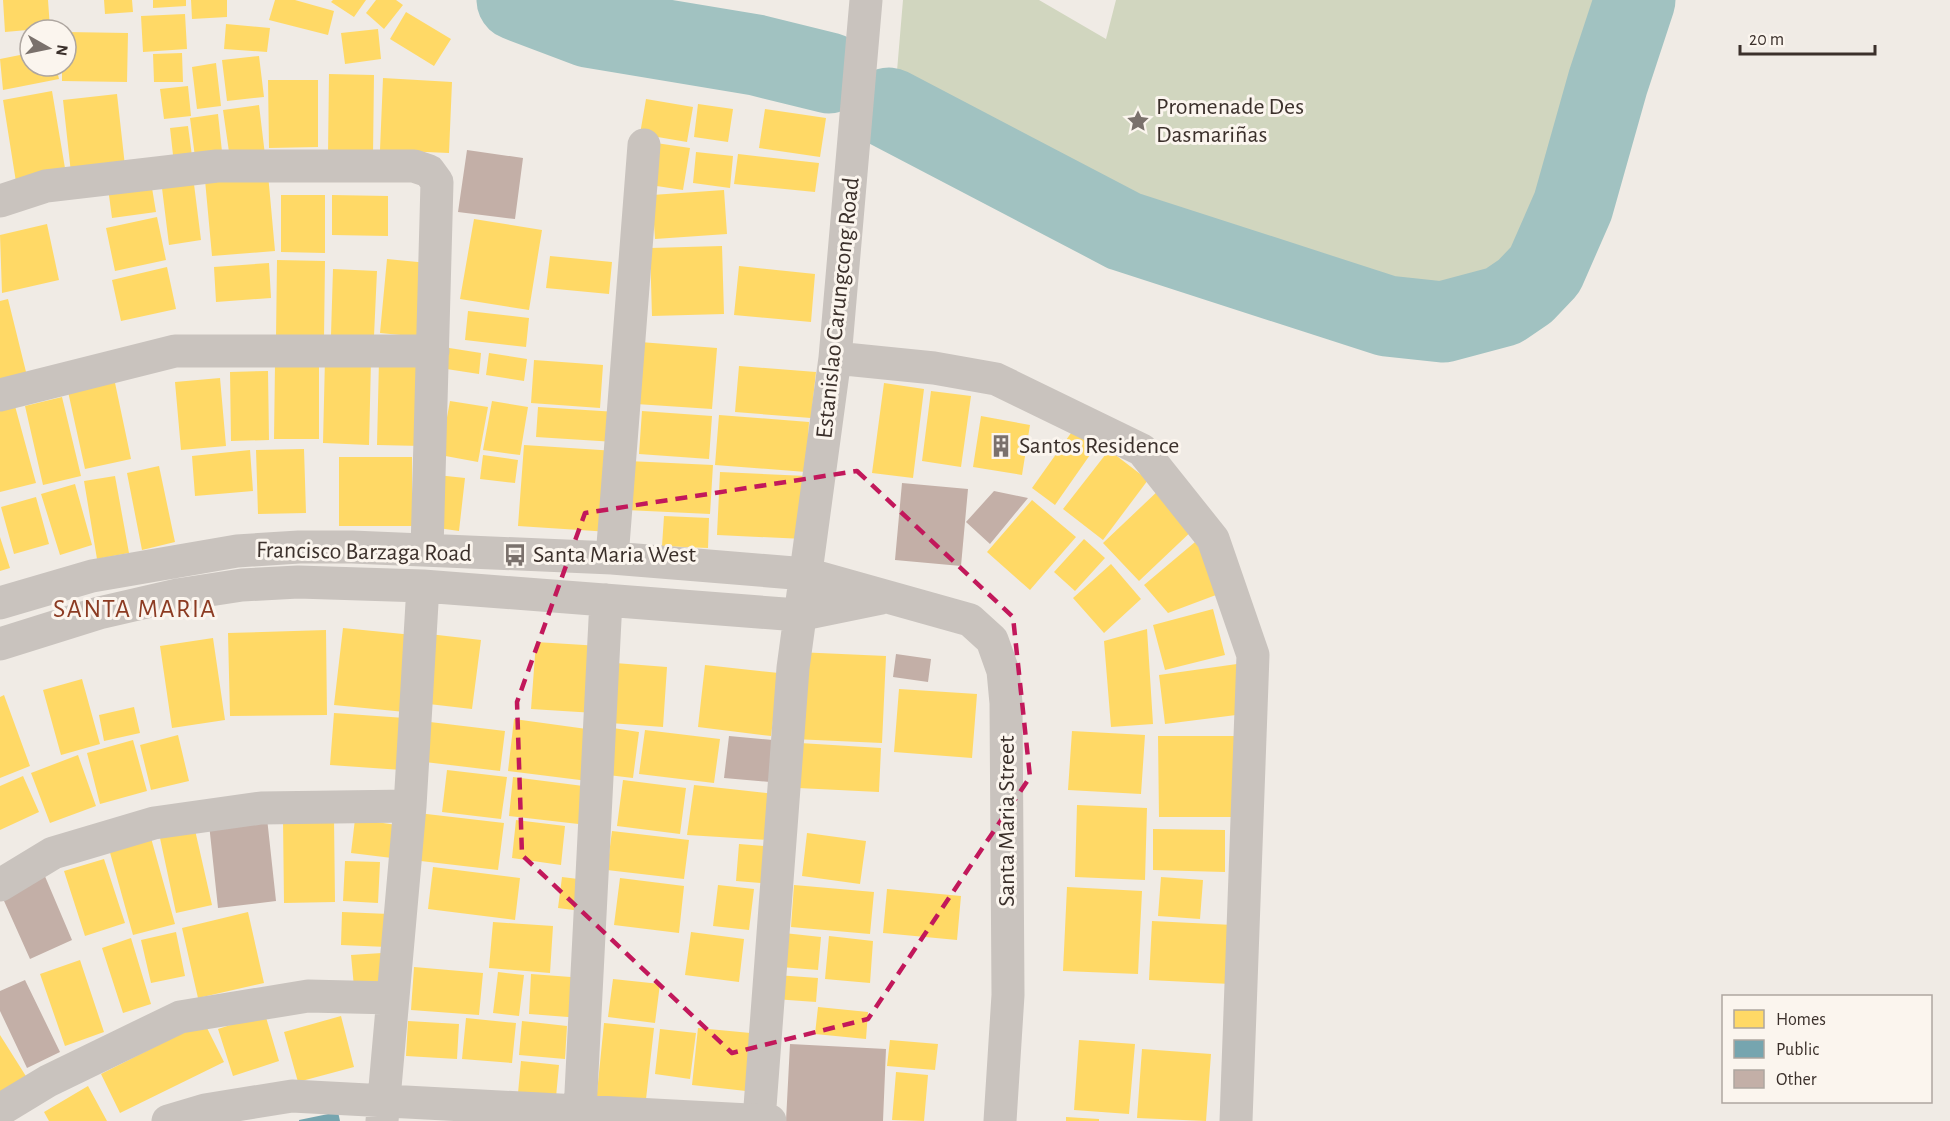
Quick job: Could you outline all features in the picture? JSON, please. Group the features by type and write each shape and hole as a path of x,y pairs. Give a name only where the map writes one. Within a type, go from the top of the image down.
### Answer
{"street":[{"name":"Estanislao Carungcong Road","path":"759,1120 798,615 806,574 836,358 866,0"},
{"path":"612,558 644,145"},
{"path":"0,201 46,186 217,166 414,166 429,171 436,183 427,550"},
{"path":"0,395 175,351 433,351"},
{"path":"836,358 934,368 996,379 1142,450 1213,539 1253,655 1236,1121"},
{"name":"Francisco Barzaga Road","path":"0,603 92,576 237,551 341,547 612,558 806,574"},
{"name":"Santa Maria Street","path":"806,574 885,597 939,609 970,620 992,640 1003,670 1006,704 1008,995 1000,1121"},
{"name":"Francisco Barzaga Road","path":"0,644 99,613 177,595 242,585 298,582 423,586 798,615"},
{"path":"383,1110 410,806 423,586"},
{"name":"Santa Maria Street","path":"798,615 885,597"},
{"path":"580,1112 606,600"},
{"path":"0,885 53,853 154,823 261,808 410,806"},
{"path":"0,1110 48,1081 180,1017 308,996 393,998"},
{"path":"168,1121 205,1110 292,1096 383,1110 580,1112 770,1121"}],"highlighted area":[{"path":"857,471 1013,617 1030,777 868,1019 732,1053 522,855 517,702 585,513"}],"green space":[{"name":"Promenade Des Dasmariñas","path":"903,0 1039,0 1106,39 1116,0 1601,0 1579,69 1544,196 1521,249 1492,277 1444,293 1392,283 1131,202 897,71"}],"building: Homes":[{"path":"3,0 48,0 49,18 18,18 18,31 5,32"},
{"path":"104,0 132,0 133,12 105,14"},
{"path":"153,0 186,0 186,6 153,8"},
{"path":"191,0 227,0 227,17 192,19"},
{"path":"275,0 295,0 334,11 328,35 269,20"},
{"path":"333,0 366,0 354,17 331,2"},
{"path":"376,0 396,0 403,5 384,29 366,13"},
{"path":"406,12 451,39 434,66 390,39"},
{"path":"185,14 187,49 143,52 141,16"},
{"path":"226,24 270,28 267,52 224,49"},
{"path":"378,29 381,59 345,64 341,33"},
{"path":"78,32 128,33 127,82 62,81 62,78 78,78"},
{"path":"182,53 183,82 154,82 153,54"},
{"path":"18,55 18,78 59,79 3,90 0,59"},
{"path":"259,56 264,97 227,101 222,60"},
{"path":"216,63 221,106 197,109 192,67"},
{"path":"329,74 374,75 373,155 328,154"},
{"path":"383,78 452,82 449,153 380,150"},
{"path":"268,80 318,80 318,147 269,148"},
{"path":"188,86 191,116 164,119 160,89"},
{"path":"52,91 66,174 16,182 3,100"},
{"path":"117,94 125,166 71,173 63,100"},
{"path":"646,99 693,107 687,142 640,134"},
{"path":"698,104 733,109 728,142 694,137"},
{"path":"259,105 265,155 230,159 223,110"},
{"path":"765,109 826,118 820,157 759,148"},
{"path":"218,114 223,161 196,165 190,118"},
{"path":"188,126 194,171 175,173 170,128"},
{"path":"656,143 690,148 683,190 650,185"},
{"path":"696,152 733,156 730,188 693,183"},
{"path":"738,154 819,163 815,192 734,184"},
{"path":"268,174 275,251 212,256 205,180"},
{"path":"193,176 201,240 169,245 161,180"},
{"path":"151,182 156,212 112,218 108,188"},
{"path":"724,190 727,234 655,239 652,195"},
{"path":"281,195 325,195 325,253 281,252"},
{"path":"332,195 388,196 388,236 332,235"},
{"path":"157,217 166,260 115,271 106,228"},
{"path":"474,219 542,230 529,310 460,299"},
{"path":"47,224 59,280 2,293 0,235"},
{"path":"722,246 724,314 652,316 650,248"},
{"path":"550,256 612,262 609,294 546,288"},
{"path":"387,259 428,263 421,337 380,333"},
{"path":"277,260 325,261 324,338 276,338"},
{"path":"269,263 271,298 216,302 214,267"},
{"path":"739,266 815,274 811,322 734,315"},
{"path":"167,267 176,309 121,321 112,280"},
{"path":"333,269 377,271 374,336 331,335"},
{"path":"8,299 28,380 0,387 0,301"},
{"path":"468,311 529,318 526,347 465,340"},
{"path":"640,342 717,348 712,409 636,404"},
{"path":"443,347 481,353 479,374 440,368"},
{"path":"489,353 527,359 524,381 486,375"},
{"path":"325,358 371,360 369,445 323,443"},
{"path":"379,360 424,361 422,446 377,445"},
{"path":"534,360 603,365 600,408 531,403"},
{"path":"275,364 319,364 319,439 274,439"},
{"path":"739,366 816,372 811,418 735,412"},
{"path":"268,371 269,440 231,441 230,372"},
{"path":"114,378 131,459 85,469 67,387"},
{"path":"220,378 226,446 181,450 175,382"},
{"path":"884,383 924,389 913,478 872,473"},
{"path":"931,391 971,396 961,467 922,461"},
{"path":"62,397 81,476 43,485 25,406"},
{"path":"450,401 488,407 478,462 440,455"},
{"path":"492,401 528,407 520,455 483,450"},
{"path":"15,406 36,483 0,492 0,410"},
{"path":"538,407 617,412 615,442 536,437"},
{"path":"642,411 712,416 709,459 639,454"},
{"path":"719,415 809,422 806,472 715,465"},
{"name":"Santos Residence","path":"981,416 1030,425 1022,475 973,467"},
{"path":"1076,426 1099,442 1055,505 1032,488"},
{"path":"524,445 616,451 610,532 518,526"},
{"path":"304,449 306,513 258,514 256,450"},
{"path":"250,450 253,491 195,496 192,456"},
{"path":"1109,450 1148,480 1103,540 1063,509"},
{"path":"483,455 518,460 515,483 480,479"},
{"path":"339,457 412,457 412,526 339,526"},
{"path":"628,461 713,465 710,514 626,510"},
{"path":"159,466 175,542 142,550 127,473"},
{"path":"720,472 807,476 804,539 717,535"},
{"path":"437,475 465,478 459,531 431,527"},
{"path":"115,476 129,553 97,559 84,481"},
{"path":"75,484 92,545 60,555 41,494"},
{"path":"1161,488 1197,526 1139,581 1103,543"},
{"path":"36,497 49,544 14,554 1,507"},
{"path":"1032,500 1076,537 1030,590 987,552"},
{"path":"664,516 709,518 708,548 662,546"},
{"path":"0,537 10,568 0,571"},
{"path":"1201,537 1224,592 1168,613 1144,585"},
{"path":"1084,539 1105,558 1075,591 1054,572"},
{"path":"1111,564 1141,599 1104,633 1073,598"},
{"path":"1213,609 1225,655 1165,670 1153,625"},
{"path":"343,628 413,635 405,712 334,705"},
{"path":"1147,629 1153,724 1111,727 1104,641"},
{"path":"326,630 327,715 230,716 228,633"},
{"path":"429,634 481,640 472,709 420,703"},
{"path":"213,638 225,720 172,728 160,646"},
{"path":"536,642 600,646 595,713 531,709"},
{"path":"797,652 886,656 882,743 793,739"},
{"path":"615,663 667,667 663,727 610,723"},
{"path":"1237,664 1244,714 1165,724 1159,675"},
{"path":"705,665 779,673 771,736 698,727"},
{"path":"82,679 100,744 61,755 43,690"},
{"path":"899,689 977,694 972,758 894,752"},
{"path":"4,695 30,766 0,778 0,697"},
{"path":"134,707 140,733 104,741 99,715"},
{"path":"334,713 405,718 402,770 330,765"},
{"path":"514,719 594,730 588,781 508,771"},
{"path":"430,722 505,731 500,771 425,762"},
{"path":"613,728 639,732 633,778 608,775"},
{"path":"645,730 720,739 714,783 639,774"},
{"path":"1072,731 1145,735 1141,794 1068,790"},
{"path":"178,735 189,781 151,790 140,745"},
{"path":"1158,736 1235,736 1236,817 1159,817"},
{"path":"133,740 147,791 100,804 87,753"},
{"path":"800,743 881,748 879,792 798,788"},
{"path":"78,755 96,806 50,823 31,773"},
{"path":"447,770 507,777 501,819 442,812"},
{"path":"23,776 39,812 0,830 0,786"},
{"path":"513,777 591,787 587,825 509,816"},
{"path":"623,780 686,788 680,834 617,826"},
{"path":"694,785 775,794 770,840 687,835"},
{"path":"1077,805 1147,808 1145,880 1075,877"},
{"path":"418,813 504,823 498,870 412,860"},
{"path":"334,818 335,902 284,903 283,819"},
{"path":"355,819 397,825 392,858 351,853"},
{"path":"516,820 565,826 561,865 512,858"},
{"path":"1153,829 1225,830 1225,872 1153,870"},
{"path":"195,830 212,905 176,913 160,838"},
{"path":"612,831 689,840 684,879 607,870"},
{"path":"807,833 866,841 860,884 802,876"},
{"path":"151,838 175,924 133,935 109,849"},
{"path":"739,844 776,847 773,884 736,881"},
{"path":"104,859 125,923 85,936 64,871"},
{"path":"345,861 380,862 378,903 343,901"},
{"path":"433,867 520,878 515,920 428,909"},
{"path":"562,877 586,880 581,911 558,908"},
{"path":"1161,877 1203,880 1200,919 1158,916"},
{"path":"620,878 684,886 679,933 614,925"},
{"path":"718,885 754,889 749,930 713,926"},
{"path":"794,885 874,892 870,934 791,927"},
{"path":"1067,887 1142,891 1138,974 1063,971"},
{"path":"887,889 961,896 957,940 883,933"},
{"path":"248,912 264,983 198,998 182,928"},
{"path":"342,912 389,914 387,947 341,945"},
{"path":"1152,921 1233,925 1230,984 1149,980"},
{"path":"493,922 553,926 550,973 489,968"},
{"path":"176,932 185,976 151,983 141,940"},
{"path":"691,932 744,939 739,982 685,975"},
{"path":"784,933 821,937 818,970 781,967"},
{"path":"829,936 873,941 870,983 825,979"},
{"path":"131,938 151,1004 123,1013 102,948"},
{"path":"382,953 384,984 354,987 351,955"},
{"path":"80,960 104,1032 65,1046 40,974"},
{"path":"414,967 483,973 479,1015 411,1010"},
{"path":"498,972 524,975 519,1016 493,1013"},
{"path":"531,974 584,978 581,1018 529,1014"},
{"path":"776,975 818,978 816,1002 774,999"},
{"path":"613,979 660,984 655,1023 608,1017"},
{"path":"818,1007 868,1012 866,1039 815,1034"},
{"path":"265,1014 279,1061 233,1076 218,1029"},
{"path":"341,1016 354,1067 298,1082 284,1032"},
{"path":"466,1018 516,1023 512,1063 462,1059"},
{"path":"408,1021 459,1024 457,1059 406,1056"},
{"path":"522,1021 567,1026 565,1059 519,1055"},
{"path":"204,1022 224,1062 120,1113 101,1074"},
{"path":"604,1023 654,1028 645,1108 596,1103"},
{"path":"698,1028 761,1034 755,1092 692,1085"},
{"path":"660,1029 696,1033 690,1079 655,1074"},
{"path":"0,1035 29,1081 0,1101"},
{"path":"890,1040 938,1044 935,1070 887,1066"},
{"path":"1079,1040 1135,1044 1129,1114 1074,1110"},
{"path":"1142,1049 1211,1054 1206,1121 1137,1118"},
{"path":"521,1061 559,1065 555,1108 517,1104"},
{"path":"896,1072 928,1075 924,1121 892,1120"},
{"path":"88,1086 107,1121 49,1121 44,1112"},
{"path":"1066,1117 1099,1119 1099,1121 1066,1121"}],"building: Public":[{"path":"338,1112 340,1121 299,1121 299,1120"}],"building: Other":[{"path":"467,150 523,158 515,219 458,212"},
{"path":"902,483 968,489 961,566 895,560"},
{"path":"994,491 1028,498 990,544 966,522"},
{"path":"896,654 931,659 928,682 893,677"},
{"path":"729,736 773,740 770,782 724,778"},
{"path":"267,818 276,901 218,908 209,824"},
{"path":"41,867 72,940 30,959 0,892"},
{"path":"25,980 60,1052 27,1068 0,1011 0,991"},
{"path":"790,1044 886,1049 883,1121 786,1121"}],"waterway":[{"path":"517,0 588,27 756,55 829,73"},
{"path":"889,108 1124,231 1387,316 1443,322 1503,306 1525,291 1545,270 1573,206 1608,82 1635,0"}],"place":[{"name":"Promenade Des Dasmariñas","path":"1138,121"},
{"name":"Santos Residence","path":"1001,446"},
{"name":"Santa Maria West","path":"515,555"}],"district":[{"name":"SANTA MARIA","path":"135,609"}]}
